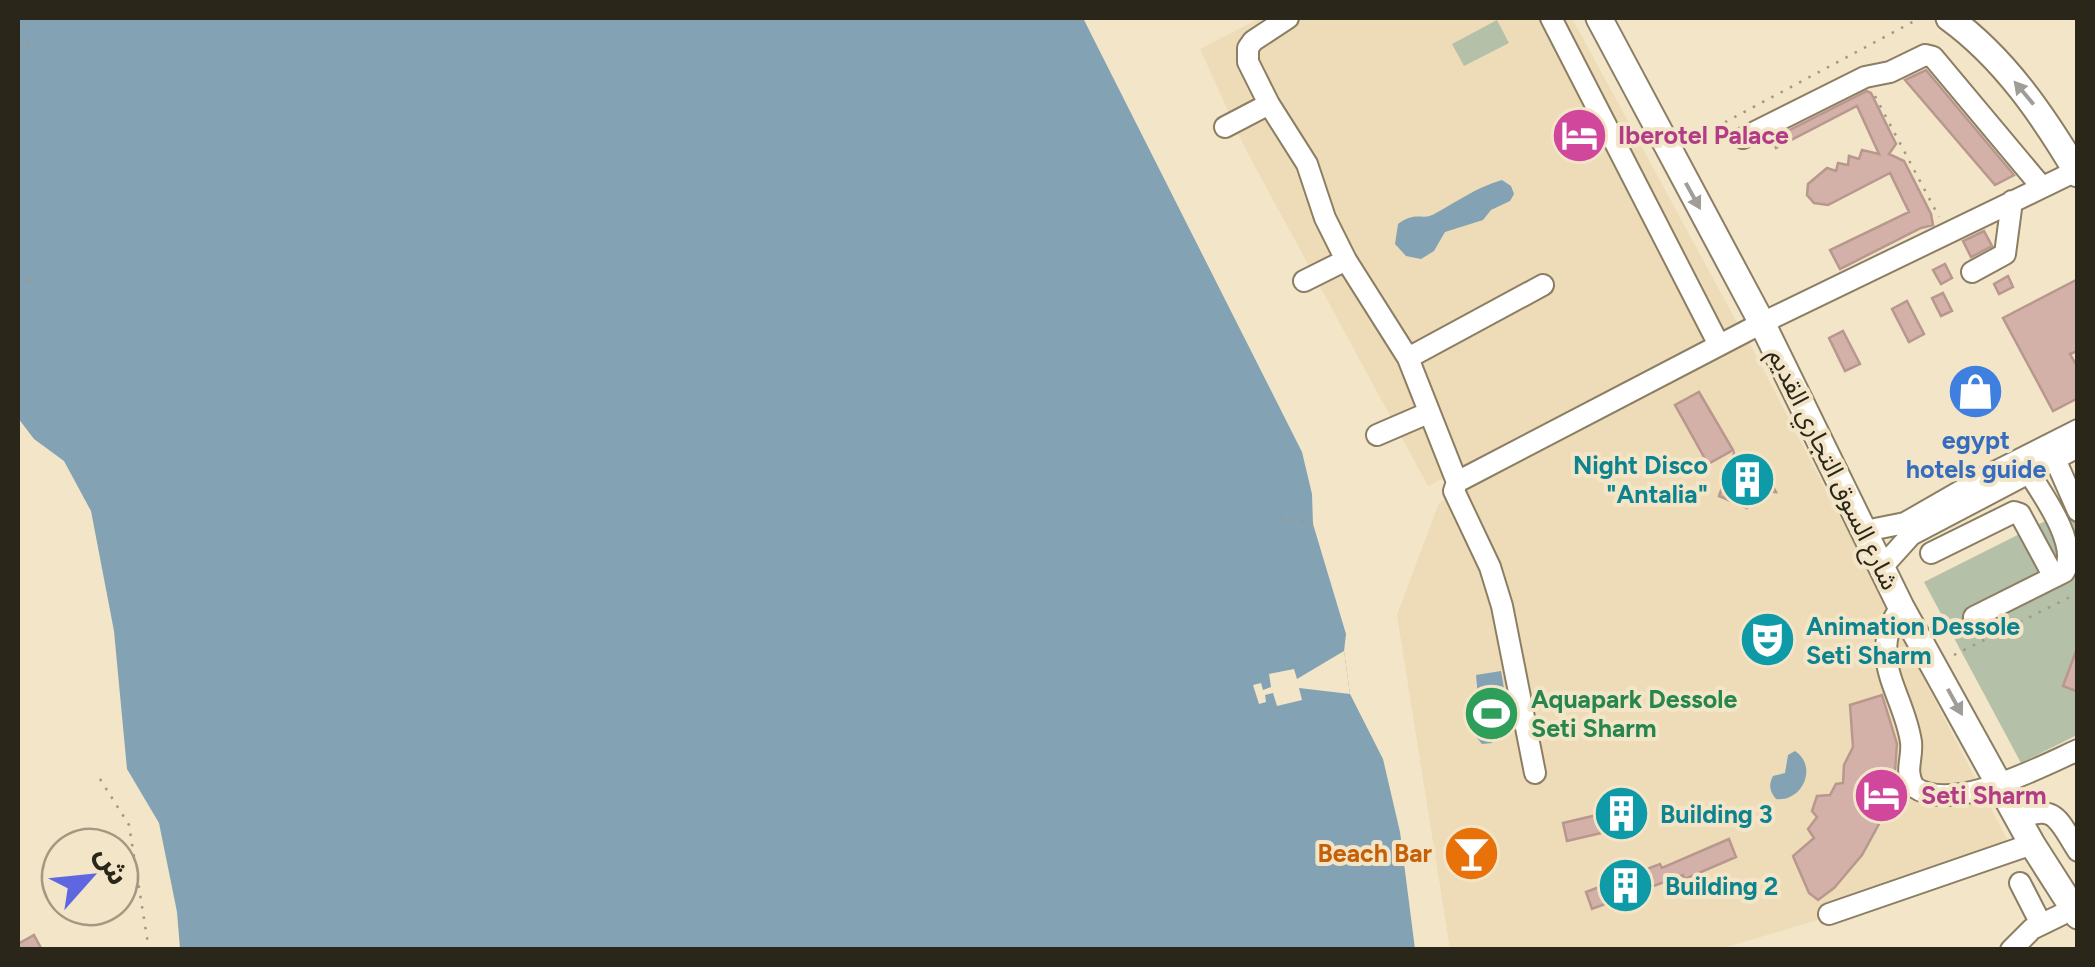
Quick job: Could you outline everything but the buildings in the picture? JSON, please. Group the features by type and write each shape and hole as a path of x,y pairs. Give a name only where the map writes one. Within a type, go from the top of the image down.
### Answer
{"main road":[{"name":"شارع السوق التجاري القديم","path":"1598,18 1762,323 1901,607 2032,844 2075,913"},
{"path":"1949,18 1980,44 2032,100 2077,172"}],"street":[{"path":"1288,18 1260,33 1248,48 1248,62 1306,164 1325,218 1346,260 1408,358 1457,482 1454,491 1490,567 1502,606 1535,773"},
{"path":"1551,18 1719,345"},
{"path":"1744,138 1864,77 1933,56 2041,186"},
{"path":"1225,127 1269,104"},
{"path":"1457,482 1762,323 2077,172"},
{"path":"1972,272 2004,254 2012,201"},
{"path":"1304,281 1346,260"},
{"path":"1408,358 1543,285"},
{"path":"1377,436 1428,413"},
{"path":"1865,532 1906,523 2078,430"},
{"path":"1883,566 1911,535 2078,447"},
{"path":"2055,459 2078,511"},
{"path":"1974,617 2064,572 2070,563 2074,550 2028,473"},
{"path":"2045,498 2066,486"},
{"path":"1931,553 2014,512 2020,514 2054,577"},
{"path":"1901,607 1890,626 1886,645 1891,685 1910,741 1908,774 1914,787 1931,795 2000,786 2078,750"},
{"path":"2019,820 2035,812 2049,813 2078,851"},
{"path":"1829,914 2032,844"},
{"path":"2020,883 2041,924"},
{"path":"2012,950 2041,924 2075,913"}],"path":[{"path":"1669,152 1920,18"},
{"path":"18,38 29,47"},
{"path":"1864,77 1948,234"},
{"path":"18,282 32,282"},
{"path":"1280,517 1313,524"},
{"path":"1934,664 2078,594"},
{"path":"100,779 130,825 149,950"}],"shaded area":[{"path":"1260,18 1572,18 1741,330 1428,486 1245,148 1200,49"},
{"path":"1748,340 2012,849 2000,866 1720,949 1450,949 1397,615 1439,503"}],"green space":[{"path":"1497,20 1509,43 1464,66 1452,44"},
{"path":"2077,505 2077,735 2021,763 1924,582"}],"water":[{"path":"18,18 1083,18 1302,452 1312,494 1313,524 1346,634 1344,651 1350,694 1383,759 1400,832 1415,949 180,949 177,912 159,823 127,769 114,631 91,511 64,461 34,439 18,418"},
{"path":"1502,180 1511,186 1514,194 1510,201 1491,210 1483,220 1445,232 1434,251 1421,259 1406,256 1395,244 1398,224 1431,215"},
{"name":"Aquapark Dessole Seti Sharm","path":"1501,671 1505,700 1501,724 1492,743 1482,744 1472,732 1480,719 1476,675"},
{"path":"1795,751 1806,765 1804,782 1794,795 1776,799 1770,788 1771,780 1785,773 1788,755"}],"pier":[{"path":"1344,651 1350,694 1299,688 1302,700 1277,706 1273,693 1265,695 1266,702 1259,704 1253,685 1261,683 1263,690 1271,687 1269,674 1294,669 1297,679"}],"place":[{"name":"Iberotel Palace","path":"1579,135"},
{"name":"egypt hotels guide","path":"1976,391"},
{"name":"Night Disco \"Antalia\"","path":"1747,479"},
{"name":"Animation Dessole Seti Sharm","path":"1767,640"},
{"name":"Aquapark Dessole Seti Sharm","path":"1492,713"},
{"name":"Seti Sharm","path":"1882,795"},
{"name":"Building 3","path":"1621,814"},
{"name":"Beach Bar","path":"1471,853"},
{"name":"Building 2","path":"1626,886"}]}
